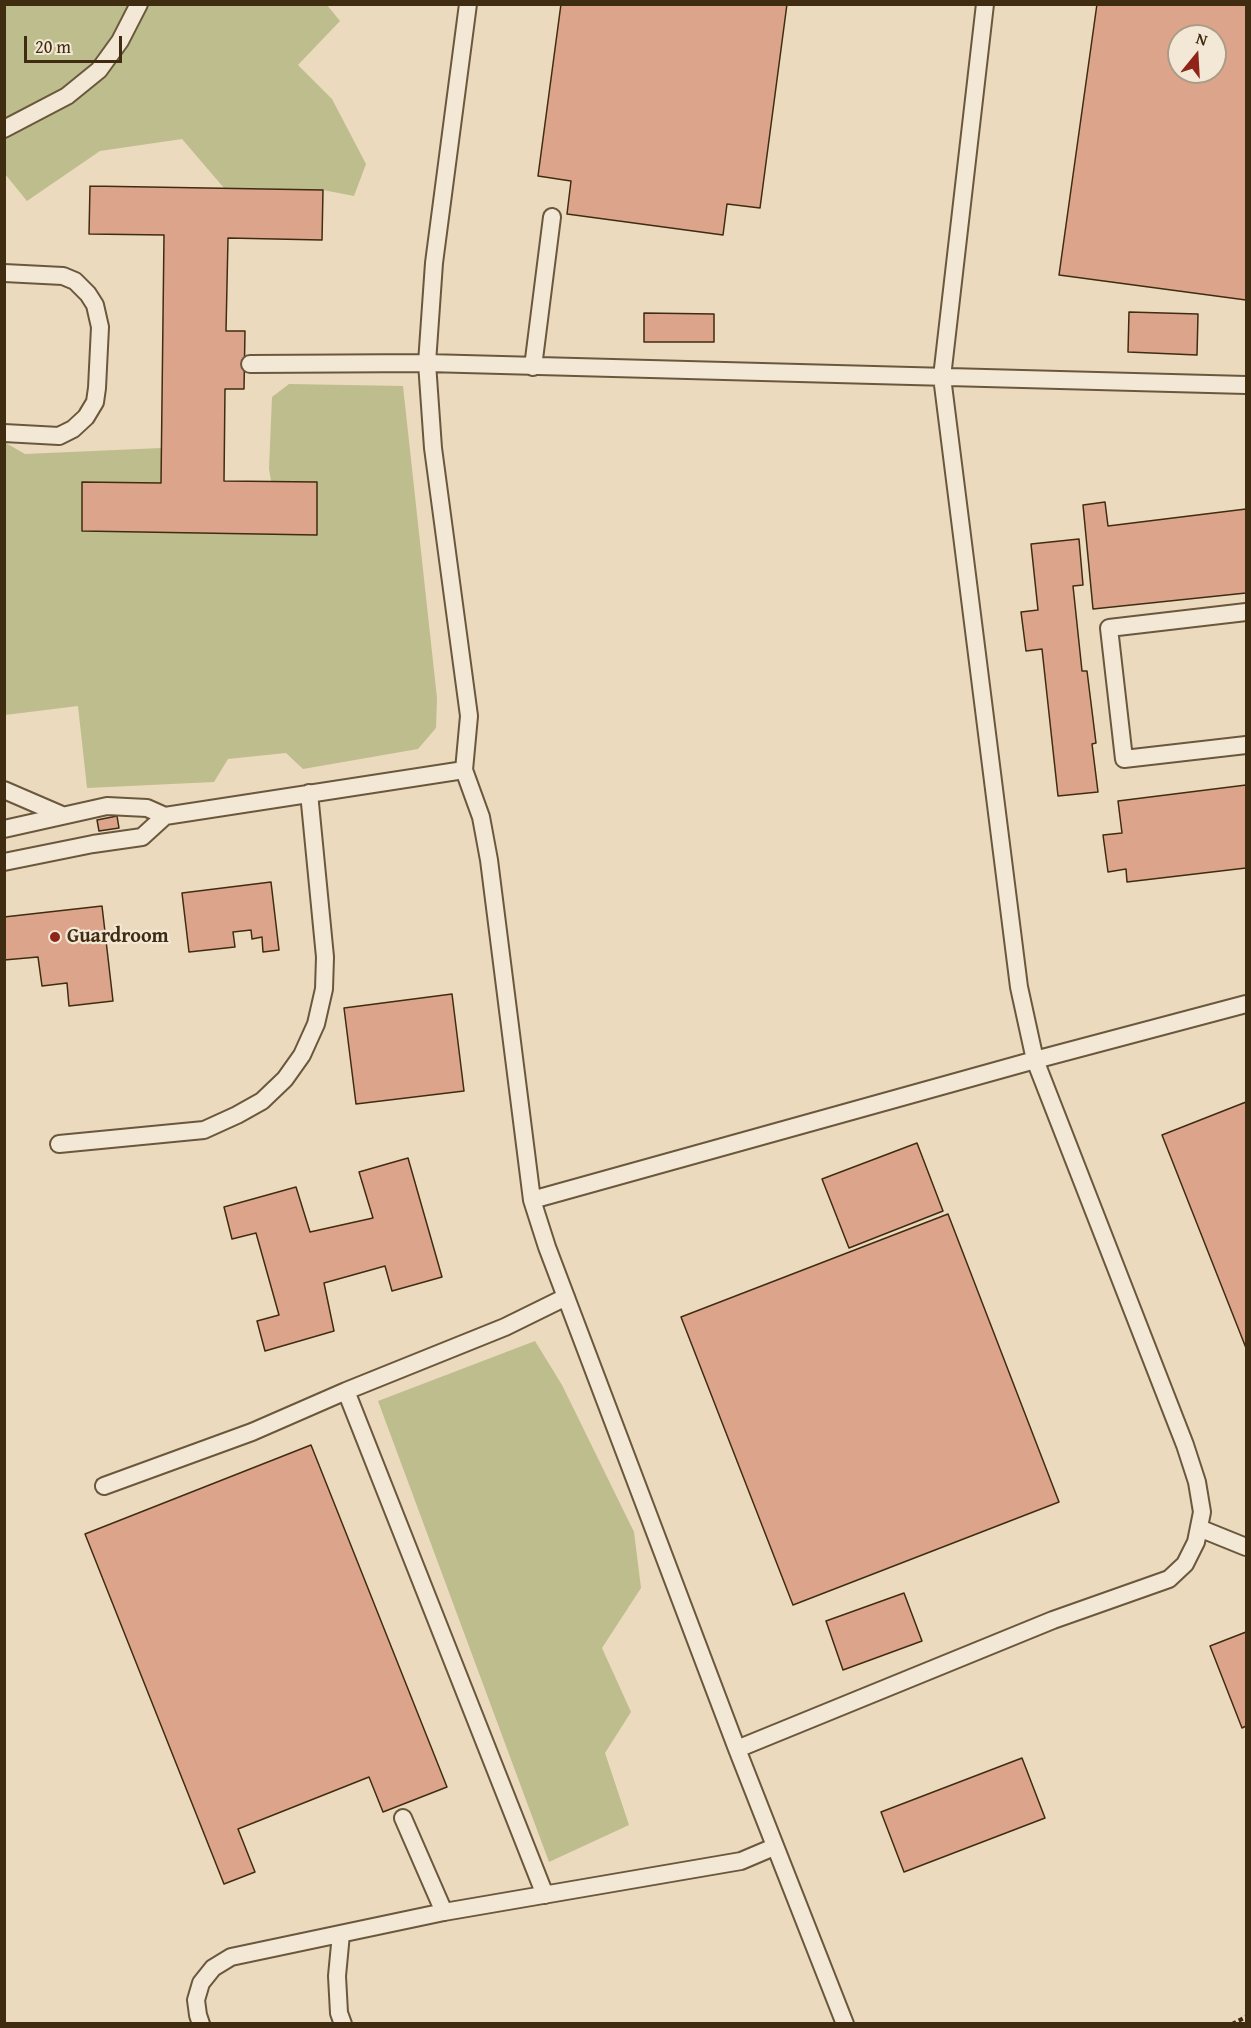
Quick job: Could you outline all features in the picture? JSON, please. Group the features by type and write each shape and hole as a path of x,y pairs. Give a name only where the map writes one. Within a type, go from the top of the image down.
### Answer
{"lane":[{"path":"4,129 67,96 99,70 120,40 140,4"},
{"path":"468,4 434,263 427,363 433,448 469,716 464,770 481,817 489,860 532,1200 547,1247 774,1847 845,2024"},
{"path":"737,1749 1053,1620 1169,1579 1185,1564 1196,1542 1202,1512 1197,1482 1185,1445 1035,1060 1020,987 942,377 985,4"},
{"path":"533,367 552,217"},
{"path":"4,273 63,276 75,281 95,305 100,327 95,402 86,417 73,429 60,436 4,433"},
{"path":"250,364 427,363 1246,385"},
{"path":"1246,612 1109,628 1124,759 1246,745"},
{"path":"4,862 141,837 165,816 464,770"},
{"path":"4,790 62,815"},
{"path":"59,1144 204,1130 262,1101 285,1079 302,1055 316,1024 324,989 325,957 309,793"},
{"path":"4,829 107,806 147,808 165,816"},
{"path":"532,1200 1035,1060 1246,1004"},
{"path":"104,1486 252,1431 505,1327 566,1297"},
{"path":"346,1391 545,1895"},
{"path":"1199,1528 1246,1547"},
{"path":"403,1818 444,1912"},
{"path":"201,2024 196,2000 201,1983 213,1968 231,1957 444,1912 741,1861 774,1847"},
{"path":"341,1934 337,1976 339,2013 343,2024"}],"path":[{"path":"1232,2024 1246,2017"}],"shaded area":[{"path":"4,5 327,5 340,21 298,65 332,99 366,164 354,196 323,190 224,188 182,139 100,151 27,201 5,174"},
{"path":"289,384 403,386 437,698 436,728 418,749 303,769 286,753 228,759 214,782 87,788 78,706 5,715 4,442 25,454 161,448 161,483 82,482 82,531 316,535 317,482 271,481 269,469 272,397"},
{"path":"535,1341 562,1385 634,1532 641,1588 602,1648 631,1712 605,1753 629,1825 549,1862 378,1401"}],"building":[{"path":"561,4 787,4 760,208 727,204 723,235 567,214 571,181 538,176"},
{"path":"1097,4 1246,4 1246,300 1059,275"},
{"path":"90,186 323,190 322,240 228,238 226,331 245,331 244,389 225,389 224,481 317,482 317,535 82,531 82,482 161,483 164,235 89,234"},
{"path":"1129,312 1198,314 1197,355 1128,352"},
{"path":"644,313 714,314 714,342 644,342"},
{"path":"1105,502 1108,526 1246,509 1246,593 1093,609 1083,505"},
{"path":"1079,539 1083,585 1073,586 1082,671 1087,671 1096,743 1092,744 1098,792 1058,796 1042,649 1026,651 1021,612 1038,610 1031,544"},
{"path":"1246,785 1246,868 1127,882 1126,869 1108,872 1103,835 1122,833 1118,801"},
{"path":"117,816 119,828 99,831 97,820"},
{"path":"271,882 279,950 263,952 262,937 252,939 251,930 233,932 235,947 189,952 182,893"},
{"name":"Guardroom","path":"102,906 113,1001 69,1006 67,983 42,986 38,957 4,960 4,917"},
{"path":"452,994 464,1091 356,1104 344,1008"},
{"path":"1246,1102 1246,1348 1162,1135"},
{"path":"917,1143 943,1211 849,1248 822,1179"},
{"path":"408,1158 442,1277 392,1291 385,1266 324,1283 334,1331 265,1351 257,1321 279,1315 256,1233 232,1239 224,1207 296,1187 310,1232 373,1218 359,1172"},
{"path":"948,1214 1059,1502 793,1605 681,1317"},
{"path":"311,1445 447,1787 383,1812 369,1777 238,1829 255,1872 224,1884 85,1534"},
{"path":"904,1593 922,1641 843,1670 826,1621"},
{"path":"1246,1632 1246,1726 1242,1728 1210,1646"},
{"path":"1022,1758 1045,1818 904,1872 881,1812"}],"place":[{"name":"Guardroom","path":"55,937"}]}
